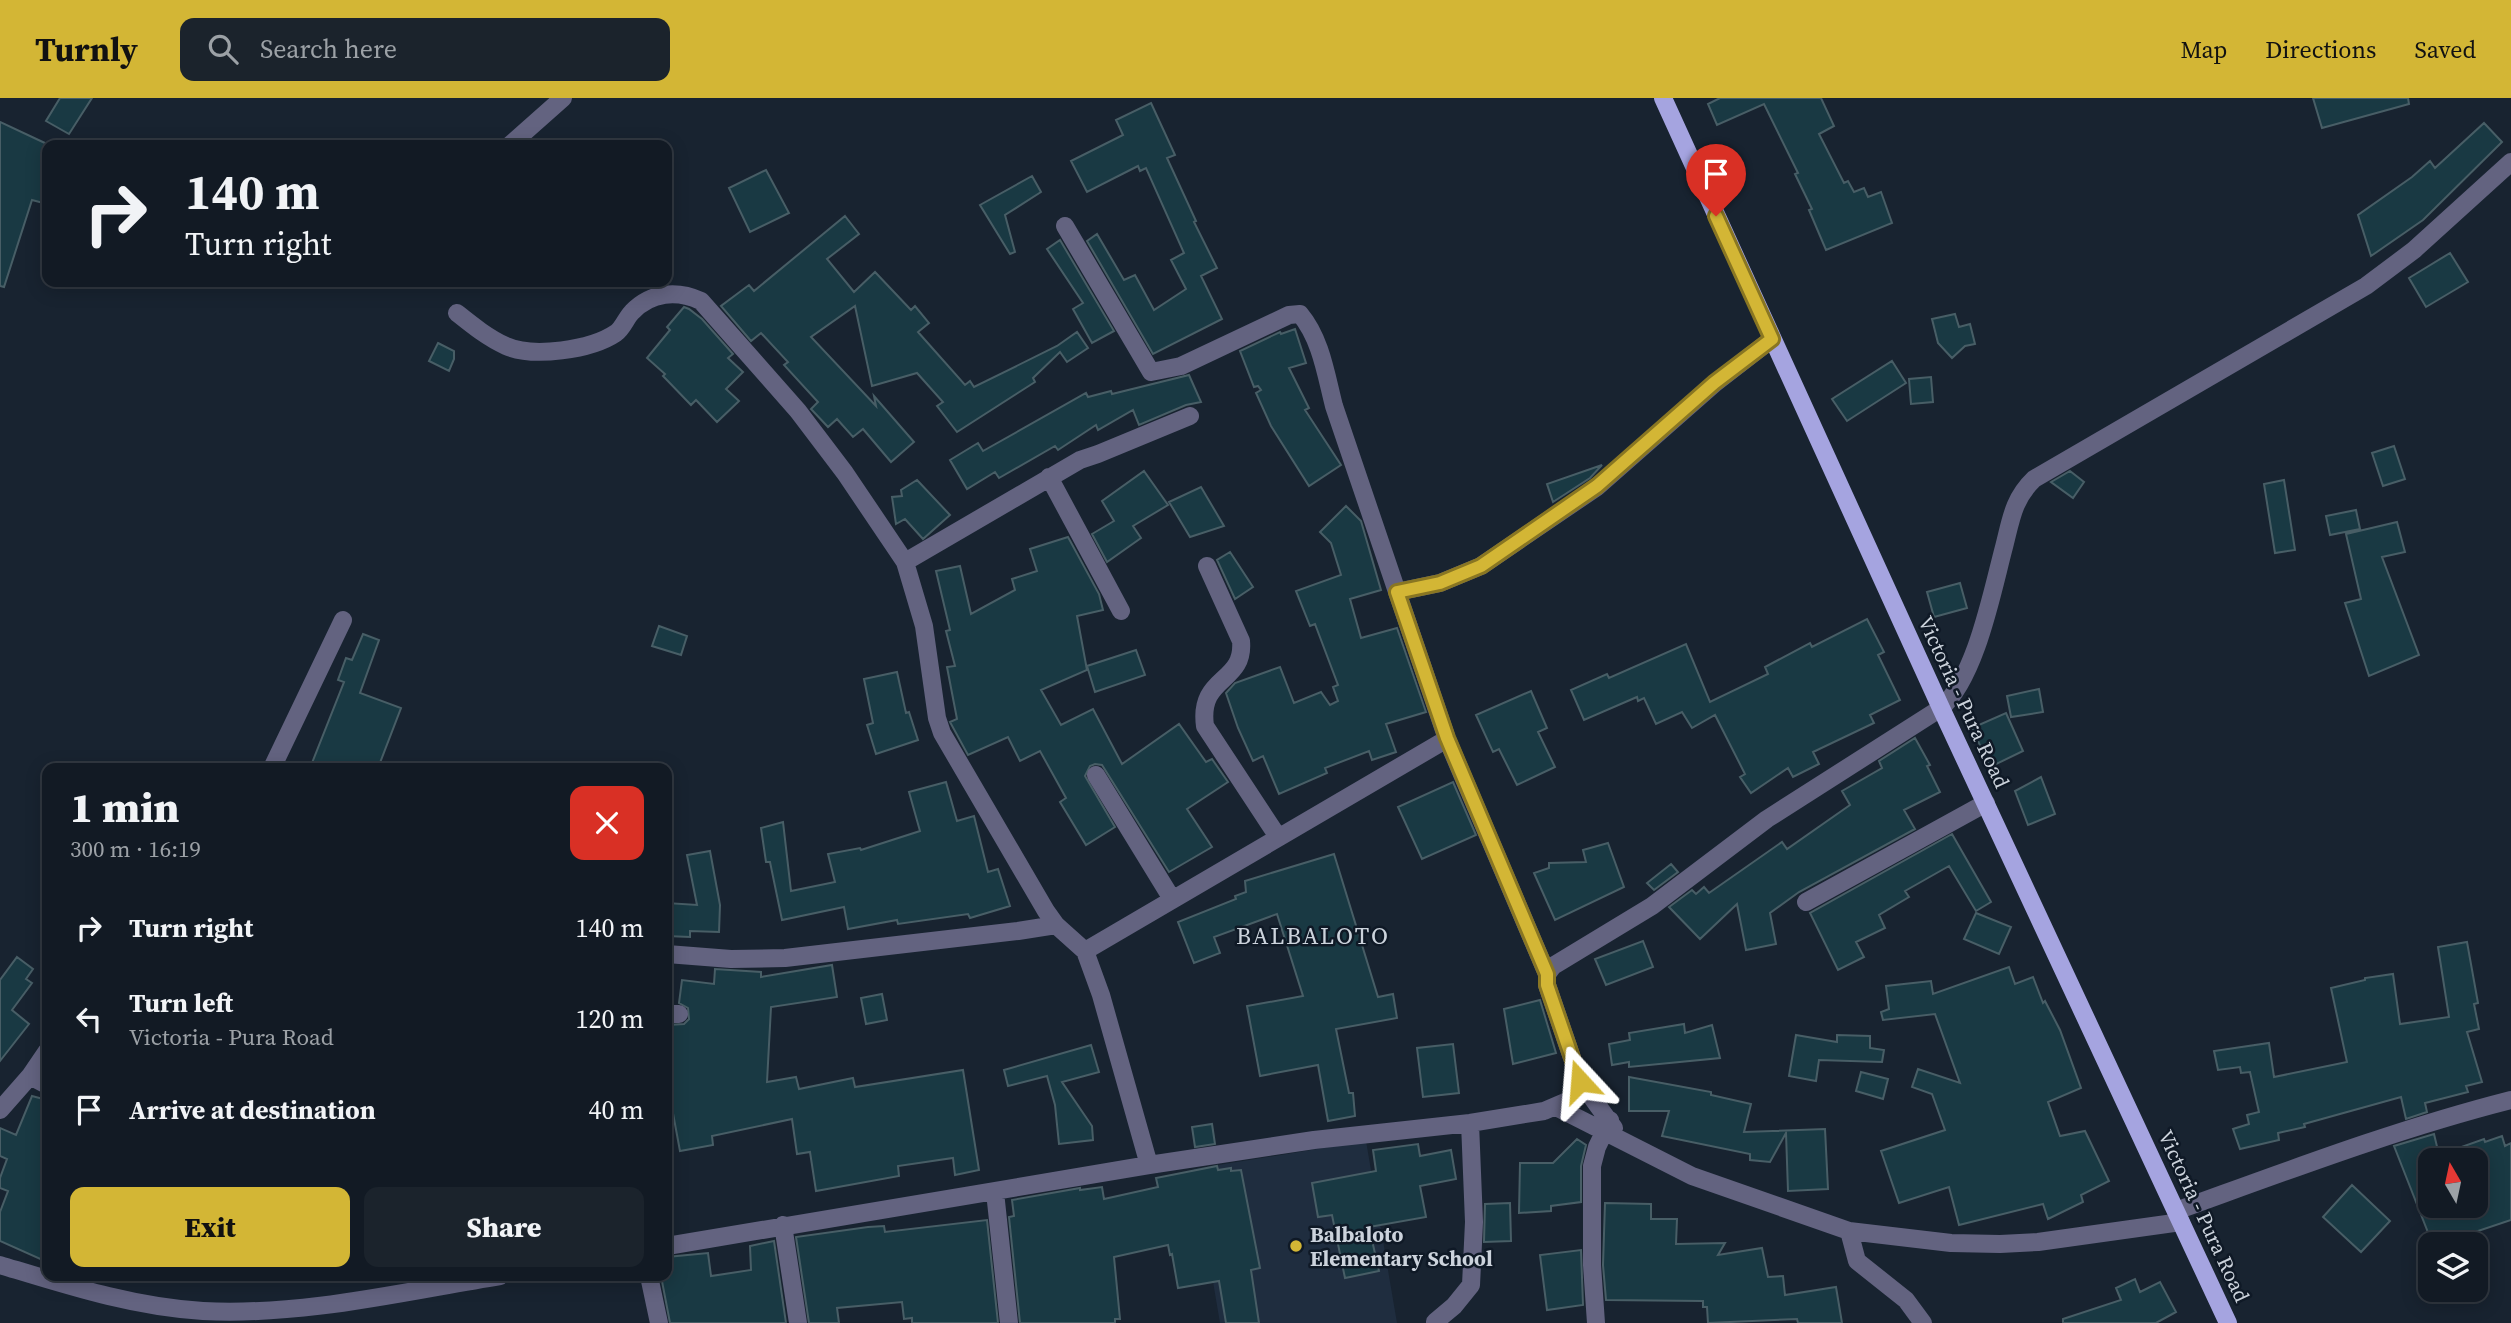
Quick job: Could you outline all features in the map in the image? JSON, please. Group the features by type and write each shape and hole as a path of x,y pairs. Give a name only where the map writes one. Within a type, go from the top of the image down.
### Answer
{"main road":[{"name":"Victoria - Pura Road","path":"1663,98 1941,708 2228,1323"}],"street":[{"path":"516,140 563,98"},
{"path":"1547,974 1553,967 1652,906 1767,819 1941,708 1955,693 1969,665 1988,609 2017,498 2034,479 2366,286 2414,250 2511,162"},
{"path":"1065,226 1151,372 1181,366 1289,315 1300,314 1308,324 1447,738 1547,974 1547,985 1580,1081 1611,1129"},
{"path":"457,313 507,347 548,352 573,348 615,333 645,300 674,293 690,296 701,301 798,411 845,473 905,562 924,626 937,718 942,733 1056,925 1085,951 1101,995 1149,1165"},
{"path":"1397,592 1440,583 1481,566 1597,486 1714,383 1772,339"},
{"path":"905,562 1080,460 1191,416"},
{"path":"1049,477 1121,611"},
{"path":"1207,566 1241,641 1242,651 1241,661 1216,685 1207,698 1203,710 1205,726 1278,837"},
{"path":"274,763 343,620"},
{"path":"1085,951 1447,738"},
{"path":"1096,775 1172,899"},
{"path":"1806,902 1986,803"},
{"path":"672,954 731,959 785,958 1056,925"},
{"path":"0,1110 42,1058"},
{"path":"30,1076 42,1082"},
{"path":"672,1245 1149,1165 1314,1140 1470,1123 1556,1107 1576,1094 1580,1081"},
{"path":"1556,1107 1611,1129 1692,1176 1849,1231 1951,1243 2000,1244 2038,1242 2178,1217 2359,1145 2456,1113 2511,1100"},
{"path":"1435,1322 1454,1306 1471,1285 1474,1223 1470,1123"},
{"path":"1596,1323 1592,1166 1611,1129"},
{"path":"995,1192 1009,1323"},
{"path":"783,1225 799,1323"},
{"path":"1849,1231 1857,1261 1906,1300 1923,1323"},
{"path":"0,1265 42,1277"},
{"path":"56,1281 111,1297 212,1317 300,1309 470,1281"},
{"path":"650,1281 659,1323"}],"shaded area":[{"name":"Balbaloto Elementary School","path":"1366,1141 1397,1323 1220,1323 1194,1169"}],"building":[{"path":"60,98 92,98 69,134 46,121"},
{"path":"1720,98 1821,98 1834,126 1819,134 1844,183 1848,181 1854,192 1864,188 1868,197 1881,192 1892,223 1826,250 1809,210 1812,209 1795,174 1798,173 1764,104 1717,125 1708,104"},
{"path":"2313,98 2408,98 2409,104 2322,128"},
{"path":"1151,103 1175,155 1167,158 1217,268 1201,276 1222,319 1153,354 1087,241 1097,234 1124,280 1135,275 1154,310 1186,289 1171,260 1184,253 1146,168 1140,171 1138,166 1087,192 1071,161 1123,135 1116,120"},
{"path":"0,122 42,142 42,203 32,200 4,287 0,286"},
{"path":"2484,123 2502,142 2423,220 2371,256 2358,215 2430,161 2435,168"},
{"path":"766,170 789,213 750,232 729,188"},
{"path":"1032,176 1041,192 1005,215 1015,252 1010,254 980,205"},
{"path":"845,216 859,234 827,259 854,292 875,272 911,310 915,306 929,323 918,332 965,385 970,381 974,387 1057,346 1077,332 1088,348 1067,362 1060,352 1033,378 1035,382 957,432 937,406 943,402 917,373 872,386 855,306 811,337 876,406 874,396 914,442 891,462 863,429 853,437 837,419 828,427 811,409 818,402 784,365 788,362 761,333 751,341 721,306 749,285 754,291"},
{"path":"1060,240 1114,331 1092,343 1073,309 1083,303 1047,249"},
{"path":"2450,253 2468,282 2426,307 2409,278"},
{"path":"684,307 702,319 733,354 728,358 743,372 726,389 739,401 717,422 696,400 691,405 663,376 665,374 647,358 670,330 667,327"},
{"path":"1955,314 1959,327 1970,324 1975,344 1965,346 1952,358 1938,343 1932,319"},
{"path":"1295,329 1306,363 1289,368 1309,408 1305,410 1341,465 1309,486 1271,426 1256,393 1261,390 1258,386 1254,387 1240,351 1280,332 1281,334"},
{"path":"438,343 454,351 449,371 429,361"},
{"path":"1892,361 1906,383 1847,421 1832,399"},
{"path":"1189,375 1201,402 1186,405 1139,425 1133,410 1098,430 1096,425 1058,450 1055,446 999,478 995,472 967,489 950,460 978,443 983,451 1086,393 1088,397 1111,391 1112,394"},
{"path":"1931,377 1933,402 1911,404 1909,379"},
{"path":"2394,446 2405,479 2383,486 2372,453"},
{"path":"1602,465 1590,478 1553,502 1547,484"},
{"path":"1144,471 1168,505 1133,526 1141,538 1107,562 1092,534 1114,521 1102,501"},
{"path":"2070,471 2084,482 2073,498 2051,482"},
{"path":"917,480 950,515 923,539 905,519 896,524 892,497 902,496 901,490"},
{"path":"2284,480 2295,550 2275,553 2264,484"},
{"path":"1201,487 1224,526 1190,537 1169,502"},
{"path":"1346,506 1361,521 1381,590 1350,599 1361,638 1397,628 1426,712 1386,724 1396,752 1372,760 1369,751 1325,768 1327,773 1279,794 1263,756 1253,761 1226,693 1235,683 1280,667 1294,703 1321,692 1330,705 1338,701 1333,687 1338,685 1315,624 1310,626 1296,591 1341,575 1331,543 1320,532"},
{"path":"2356,510 2360,529 2330,535 2326,516"},
{"path":"2397,522 2405,552 2382,557 2419,655 2369,676 2345,603 2361,599 2346,534"},
{"path":"1068,537 1099,594 1103,610 1077,616 1087,670 1041,690 1061,725 1093,709 1122,764 1179,724 1206,762 1212,759 1228,782 1187,809 1212,847 1169,872 1102,765 1090,766 1085,776 1115,827 1086,845 1060,802 1066,798 1040,751 1020,761 1008,737 968,755 950,722 957,719 947,667 955,666 946,631 950,630 936,571 960,566 971,614 1015,590 1012,579 1037,571 1030,549"},
{"path":"1230,552 1253,587 1235,599 1217,560"},
{"path":"1960,583 1967,608 1934,617 1927,592"},
{"path":"1867,619 1884,652 1878,655 1900,700 1870,715 1874,723 1813,752 1819,764 1793,777 1788,768 1751,793 1740,777 1745,774 1715,715 1692,728 1682,712 1656,724 1644,698 1638,701 1637,697 1584,720 1571,690 1607,674 1609,678 1686,644 1710,702 1768,674 1765,667 1810,643 1812,647"},
{"path":"659,626 687,636 681,655 652,646"},
{"path":"363,634 379,640 360,693 401,708 380,763 312,763 344,682 338,680 346,658 352,660"},
{"path":"1136,650 1145,675 1095,692 1087,666"},
{"path":"897,672 906,713 909,712 918,740 876,754 867,725 873,723 864,679"},
{"path":"2039,689 2043,712 2011,717 2007,696"},
{"path":"1531,691 1547,728 1538,732 1555,767 1517,785 1499,749 1493,752 1476,715"},
{"path":"2006,713 2023,751 1990,767 1972,728"},
{"path":"1915,738 1930,765 1927,766 1940,792 1904,810 1915,829 1799,892 1770,913 1776,944 1746,950 1737,904 1700,939 1669,907 1692,890 1696,894 1704,887 1709,893 1782,842 1787,849 1850,805 1842,791 1882,768 1879,761"},
{"path":"2041,777 2055,814 2028,825 2015,791"},
{"path":"946,782 957,821 974,816 988,872 998,869 1010,906 970,918 968,914 898,924 897,920 848,929 844,907 782,920 770,862 766,862 761,828 783,822 791,891 835,882 828,854 860,848 861,850 920,831 909,792"},
{"path":"1453,782 1476,835 1422,859 1398,807"},
{"path":"1952,834 1991,902 1976,911 1949,866 1905,891 1909,897 1879,915 1885,928 1856,942 1864,957 1838,970 1810,913"},
{"path":"1608,843 1624,887 1555,920 1534,873 1549,868 1549,863 1586,862 1583,850"},
{"path":"710,851 720,905 719,932 690,931 690,937 672,936 672,903 697,905 687,855"},
{"path":"1334,854 1378,997 1393,994 1397,1018 1336,1029 1349,1093 1353,1093 1355,1116 1328,1121 1318,1065 1260,1076 1247,1006 1303,996 1277,914 1214,937 1220,953 1194,963 1178,922 1236,899 1235,896 1246,892 1245,881"},
{"path":"1671,864 1678,872 1654,890 1647,883"},
{"path":"1976,913 2011,927 1999,954 1964,939"},
{"path":"1643,941 1653,967 1606,985 1595,959"},
{"path":"2467,942 2478,1003 2474,1004 2479,1029 2467,1032 2482,1082 2466,1086 2468,1092 2425,1103 2427,1112 2406,1119 2401,1097 2304,1124 2305,1127 2278,1133 2279,1140 2240,1149 2233,1129 2249,1124 2247,1115 2259,1112 2250,1072 2241,1073 2240,1067 2218,1070 2214,1051 2269,1043 2274,1077 2347,1062 2331,988 2365,978 2393,974 2400,1024 2449,1017 2438,947"},
{"path":"17,957 33,969 26,979 32,983 12,1010 29,1024 0,1061 0,980"},
{"path":"832,965 837,997 771,1007 767,1082 796,1077 799,1089 853,1078 855,1087 963,1070 979,1170 955,1175 953,1158 898,1166 899,1176 816,1191 810,1152 797,1154 792,1119 712,1136 713,1145 680,1151 672,1108 672,1025 684,1024 689,1019 688,1008 679,1003 682,980 714,984 715,969 761,972 761,977"},
{"path":"2009,967 2015,984 2033,977 2043,1003 2045,1001 2060,1030 2081,1088 2048,1102 2060,1136 2085,1131 2109,1181 2081,1195 2083,1202 2048,1219 2043,1204 1959,1225 1949,1187 1899,1203 1881,1151 1945,1130 1932,1094 1912,1087 1918,1069 1960,1083 1935,1014 1883,1020 1881,1012 1889,1009 1886,986 1931,981 1933,994"},
{"path":"882,994 887,1020 866,1024 861,998"},
{"path":"1540,1000 1556,1053 1513,1064 1504,1009"},
{"path":"1684,1024 1685,1033 1712,1025 1720,1058 1629,1067 1629,1062 1612,1065 1609,1044 1630,1040 1629,1033"},
{"path":"1796,1035 1837,1042 1837,1035 1870,1036 1870,1048 1884,1050 1882,1062 1819,1060 1816,1081 1789,1076"},
{"path":"1453,1044 1459,1093 1423,1097 1417,1048"},
{"path":"1091,1045 1099,1072 1062,1082 1092,1126 1093,1140 1059,1144 1055,1105 1047,1076 1008,1086 1004,1070"},
{"path":"1861,1072 1888,1079 1883,1099 1856,1091"},
{"path":"1629,1077 1711,1092 1711,1095 1751,1104 1744,1132 1825,1129 1828,1189 1788,1191 1786,1133 1770,1162 1750,1160 1750,1154 1662,1136 1669,1111 1629,1111"},
{"path":"32,1096 42,1099 42,1260 0,1241 0,1212 8,1191 0,1188 0,1178 7,1159 0,1156 0,1128 16,1135"},
{"path":"1212,1124 1215,1144 1195,1147 1192,1127"},
{"path":"2434,1134 2437,1148 2418,1148 2418,1207 2394,1146"},
{"path":"2502,1136 2505,1146 2511,1143 2511,1220 2475,1232 2428,1232 2422,1218 2488,1218 2488,1148 2459,1148"},
{"path":"1577,1139 1586,1145 1581,1166 1581,1202 1551,1206 1551,1211 1519,1213 1520,1163 1553,1163"},
{"path":"1418,1144 1420,1156 1451,1150 1456,1179 1420,1186 1426,1217 1369,1227 1379,1271 1345,1278 1332,1215 1318,1217 1312,1183 1376,1171 1373,1150"},
{"path":"1217,1166 1218,1170 1241,1170 1260,1268 1251,1270 1259,1323 1226,1323 1219,1281 1178,1288 1168,1245 1114,1257 1120,1319 1115,1319 1115,1323 1020,1323 1009,1217 1014,1216 1012,1200 1080,1188 1102,1187 1104,1199 1158,1187 1156,1178"},
{"path":"2352,1185 2390,1221 2361,1252 2323,1217"},
{"path":"1510,1203 1511,1241 1484,1242 1485,1204"},
{"path":"1605,1203 1651,1204 1651,1219 1677,1219 1676,1244 1725,1243 1718,1255 1762,1248 1768,1277 1783,1276 1785,1295 1836,1287 1842,1323 1798,1323 1797,1319 1708,1323 1707,1307 1703,1307 1703,1301 1606,1300 1603,1265"},
{"path":"987,1220 998,1323 912,1323 912,1318 904,1319 902,1302 837,1308 839,1323 809,1323 796,1237 868,1227 884,1226 885,1232"},
{"path":"774,1241 786,1323 670,1323 662,1281 672,1281 672,1257 708,1253 711,1276 751,1270 750,1246"},
{"path":"1581,1250 1583,1305 1547,1310 1540,1255"},
{"path":"2135,1279 2140,1292 2160,1282 2176,1312 2156,1323 2063,1323 2063,1319 2121,1300 2116,1288"}],"place":[{"name":"Balbaloto Elementary School","path":"1296,1246"}],"district":[{"name":"BALBALOTO","path":"1313,935"}],"route":[{"path":"1580,1081 1547,985 1547,974 1447,738 1397,592 1440,583 1481,566 1597,486 1714,383 1772,339 1716,216"}]}
